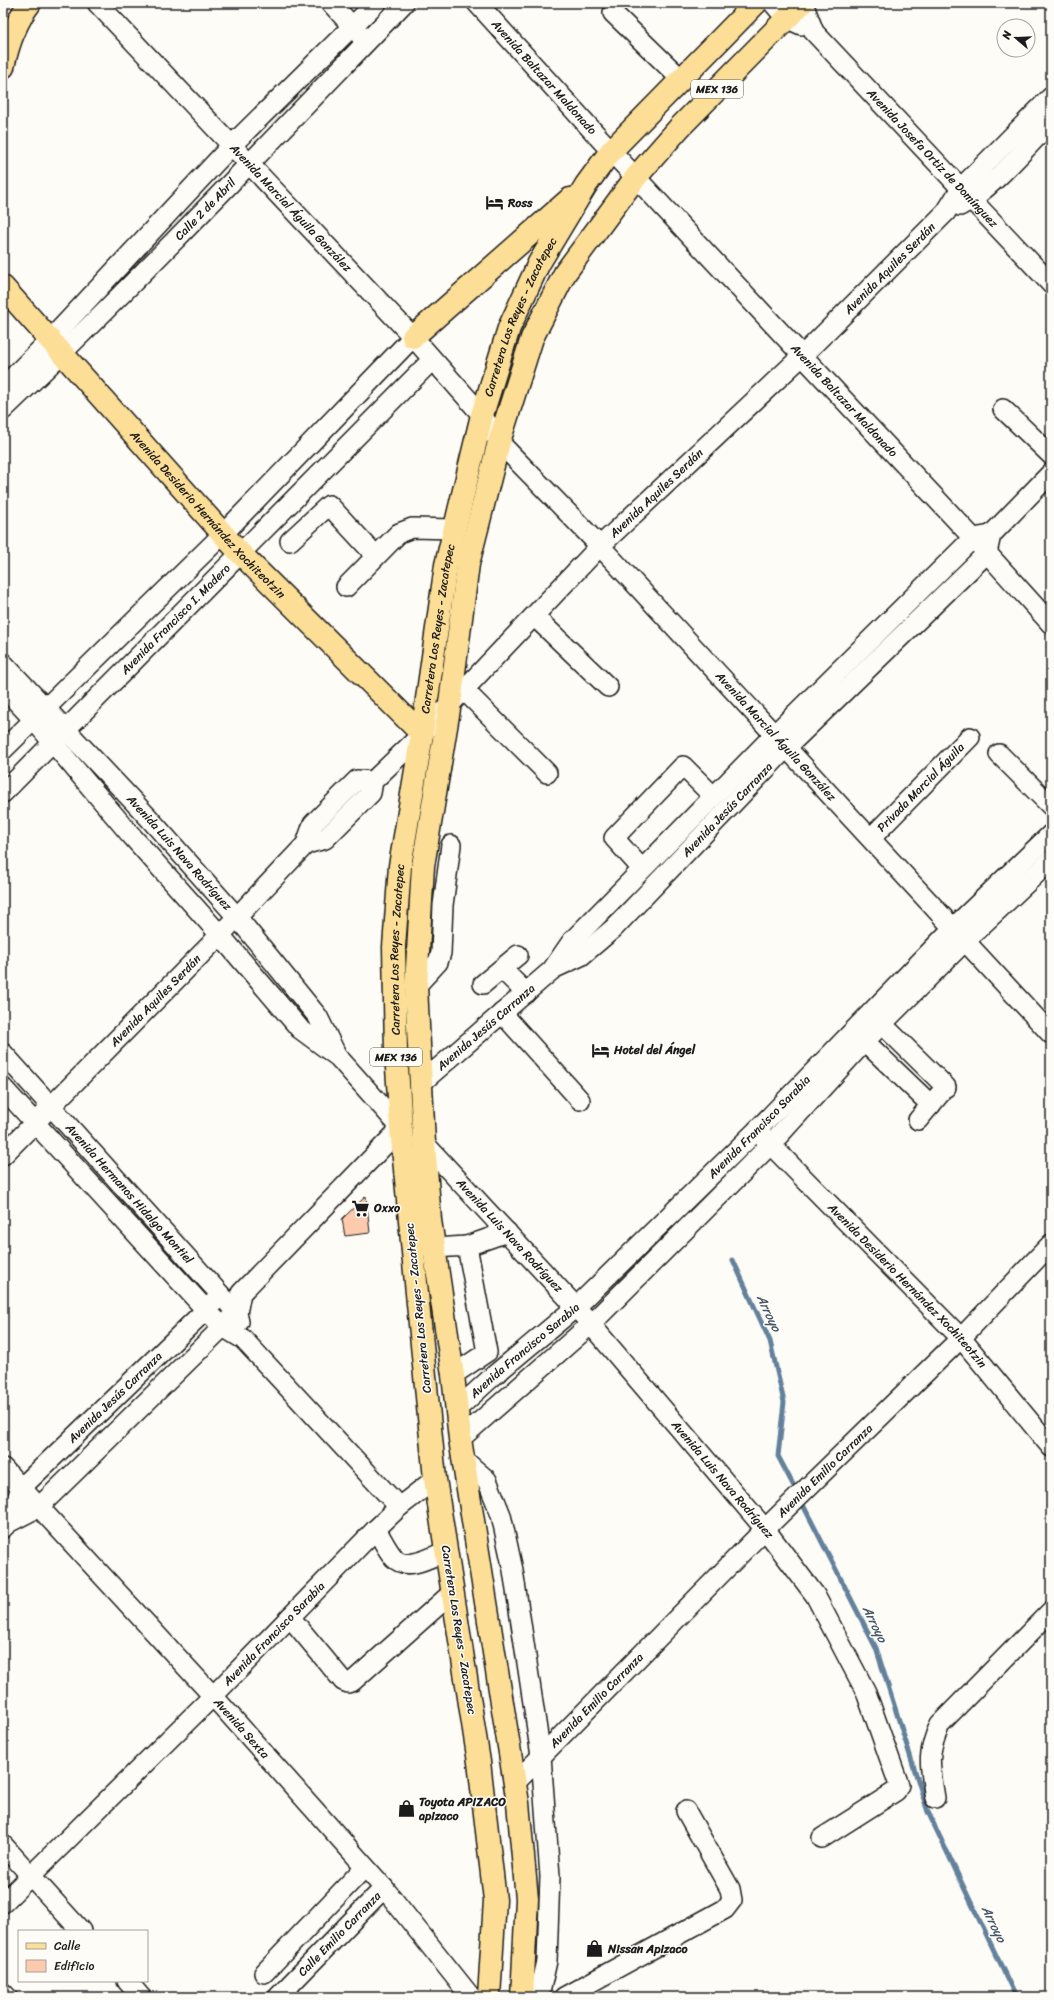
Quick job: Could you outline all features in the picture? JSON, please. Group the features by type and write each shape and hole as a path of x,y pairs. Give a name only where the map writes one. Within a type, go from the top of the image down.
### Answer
{"main road":[{"path":"3,66 7,49 23,12 30,3"},
{"name":"MEX 136","path":"611,151 756,3"},
{"name":"MEX 136","path":"636,178 780,11 802,3"},
{"name":"Carretera Los Reyes - Zacatepec","path":"489,1997 496,1900 479,1762 435,1479 400,1128 396,1053 394,947 400,866 422,734 446,565 482,415 509,328 539,263 586,185 611,151"},
{"name":"Carretera Los Reyes - Zacatepec","path":"522,1997 527,1899 515,1783 456,1410 453,1375 434,1248 424,1142 416,986 423,866 456,696 468,564 498,442 532,338 565,273 636,178"},
{"path":"413,337 586,185"},
{"name":"Avenida Desiderio Hernández Xochiteotzin","path":"3,287 239,552 422,734"}],"street":[{"name":"Avenida Marcial Águila González","path":"97,3 413,337 482,415 498,442 600,546 1051,1034"},
{"path":"330,3 353,26 366,42"},
{"name":"Calle 2 de Abril","path":"3,410 144,240 232,145 376,3"},
{"name":"Calle 2 de Abril","path":"3,387 57,346 159,256 404,3"},
{"name":"Avenida Baltazar Maldonado","path":"477,3 611,151 802,356 984,542 1051,624"},
{"name":"Avenida Josefa Ortiz de Domínguez","path":"802,3 814,32"},
{"name":"Avenida Josefa Ortiz de Domínguez","path":"780,11 814,32 1051,284"},
{"path":"613,13 681,79"},
{"path":"966,194 1051,97"},
{"path":"966,194 1051,122"},
{"name":"Avenida Aquiles Serdán","path":"3,1155 220,935 306,844 325,840 371,794 372,781 422,734 456,696 600,546 802,356 946,212 966,194"},
{"path":"144,240 159,256"},
{"name":"Avenida Francisco I. Madero","path":"3,750 223,534 413,337"},
{"name":"Avenida Francisco I. Madero","path":"3,792 52,742 67,729 239,552 432,360"},
{"path":"1003,409 1051,455"},
{"path":"308,446 327,465"},
{"name":"Avenida Jesús Carranza","path":"552,970 581,956 614,928 781,741 984,542 1051,472"},
{"path":"290,541 329,506 376,556"},
{"path":"346,587 399,533 412,528 454,529"},
{"path":"534,616 608,687"},
{"path":"119,636 139,655"},
{"name":"Avenida Luis Nava Rodríguez","path":"3,663 40,713 52,742 130,834 220,935 300,1029 338,1057 400,1128"},
{"name":"Avenida Luis Nava Rodríguez","path":"3,687 40,713 67,729 148,817 237,917 318,1017 338,1057"},
{"path":"456,696 546,773"},
{"name":"Privada Marcial Águila","path":"871,838 970,737"},
{"name":"Avenida Jesús Carranza","path":"420,1084 552,970 572,941 713,796 781,741"},
{"path":"999,754 1051,806"},
{"path":"642,868 614,838 683,766 713,796"},
{"path":"130,834 148,817"},
{"name":"Avenida Francisco Sarabia","path":"456,1410 491,1378 576,1307 756,1131 859,1036 960,934 1051,834"},
{"path":"416,986 438,962 441,953 443,905 452,845"},
{"name":"Avenida Francisco Sarabia","path":"960,934 1051,860"},
{"path":"484,984 518,955"},
{"path":"502,968 526,993"},
{"path":"502,1013 580,1100"},
{"path":"877,1018 949,1084 918,1120"},
{"path":"859,1036 931,1105"},
{"name":"Avenida Francisco Sarabia","path":"462,1450 496,1407 590,1325 770,1145 859,1036"},
{"name":"Avenida Hermanos Hidalgo Montiel","path":"3,1053 221,1296 238,1313"},
{"name":"Avenida Hermanos Hidalgo Montiel","path":"3,1088 206,1310 223,1327 243,1339 400,1507"},
{"path":"221,1296 241,1292 400,1128"},
{"name":"Avenida Desiderio Hernández Xochiteotzin","path":"756,1131 961,1338 1051,1447"},
{"name":"Avenida Luis Nava Rodríguez","path":"424,1142 576,1307 765,1529 815,1595 866,1692 898,1785 896,1790 822,1838"},
{"path":"115,1211 133,1197"},
{"path":"434,1248 467,1246 507,1232"},
{"name":"Avenida Emilio Carranza","path":"515,1783 765,1529 961,1338 1051,1244"},
{"path":"467,1246 496,1407"},
{"path":"161,1262 177,1247"},
{"path":"241,1292 238,1313 243,1339"},
{"name":"Avenida Jesús Carranza","path":"6,1525 21,1488 221,1296"},
{"name":"Avenida Jesús Carranza","path":"6,1525 39,1507 238,1313"},
{"path":"453,1375 487,1352"},
{"path":"462,1450 487,1480 501,1515 513,1570 541,1756 550,1876 547,1961 539,1997"},
{"name":"Avenida Sexta","path":"3,1468 213,1696 384,1888 471,1997"},
{"name":"Avenida Francisco Sarabia","path":"3,1903 213,1696 376,1530 400,1507 435,1479"},
{"path":"376,1530 395,1559 406,1564 418,1562 446,1551"},
{"path":"290,1617 344,1681 348,1683 353,1681 453,1592"},
{"path":"935,1798 929,1761 931,1743 940,1724 1051,1611"},
{"path":"564,1997 725,1909 732,1900 730,1889 686,1811"},
{"path":"3,1845 80,1930"},
{"path":"264,1973 365,1867"},
{"name":"Calle Emilio Carranza","path":"278,1997 384,1888"},
{"path":"128,1982 141,1997"},
{"path":"3,1993 7,1997"}],"building":[{"name":"Oxxo","path":"366,1196 370,1233 345,1236 342,1219"}],"waterway":[{"name":"Arroyo","path":"733,1260 770,1341 784,1402 778,1456 797,1492"},
{"name":"Arroyo","path":"800,1499 876,1648 928,1812 1016,1997"}],"place":[{"name":"Ross","path":"495,203"},
{"name":"Hotel del Ángel","path":"601,1050"},
{"name":"Oxxo","path":"361,1208"},
{"name":"Toyota APIZACO apizaco","path":"406,1809"},
{"name":"Nissan Apizaco","path":"595,1949"}]}
